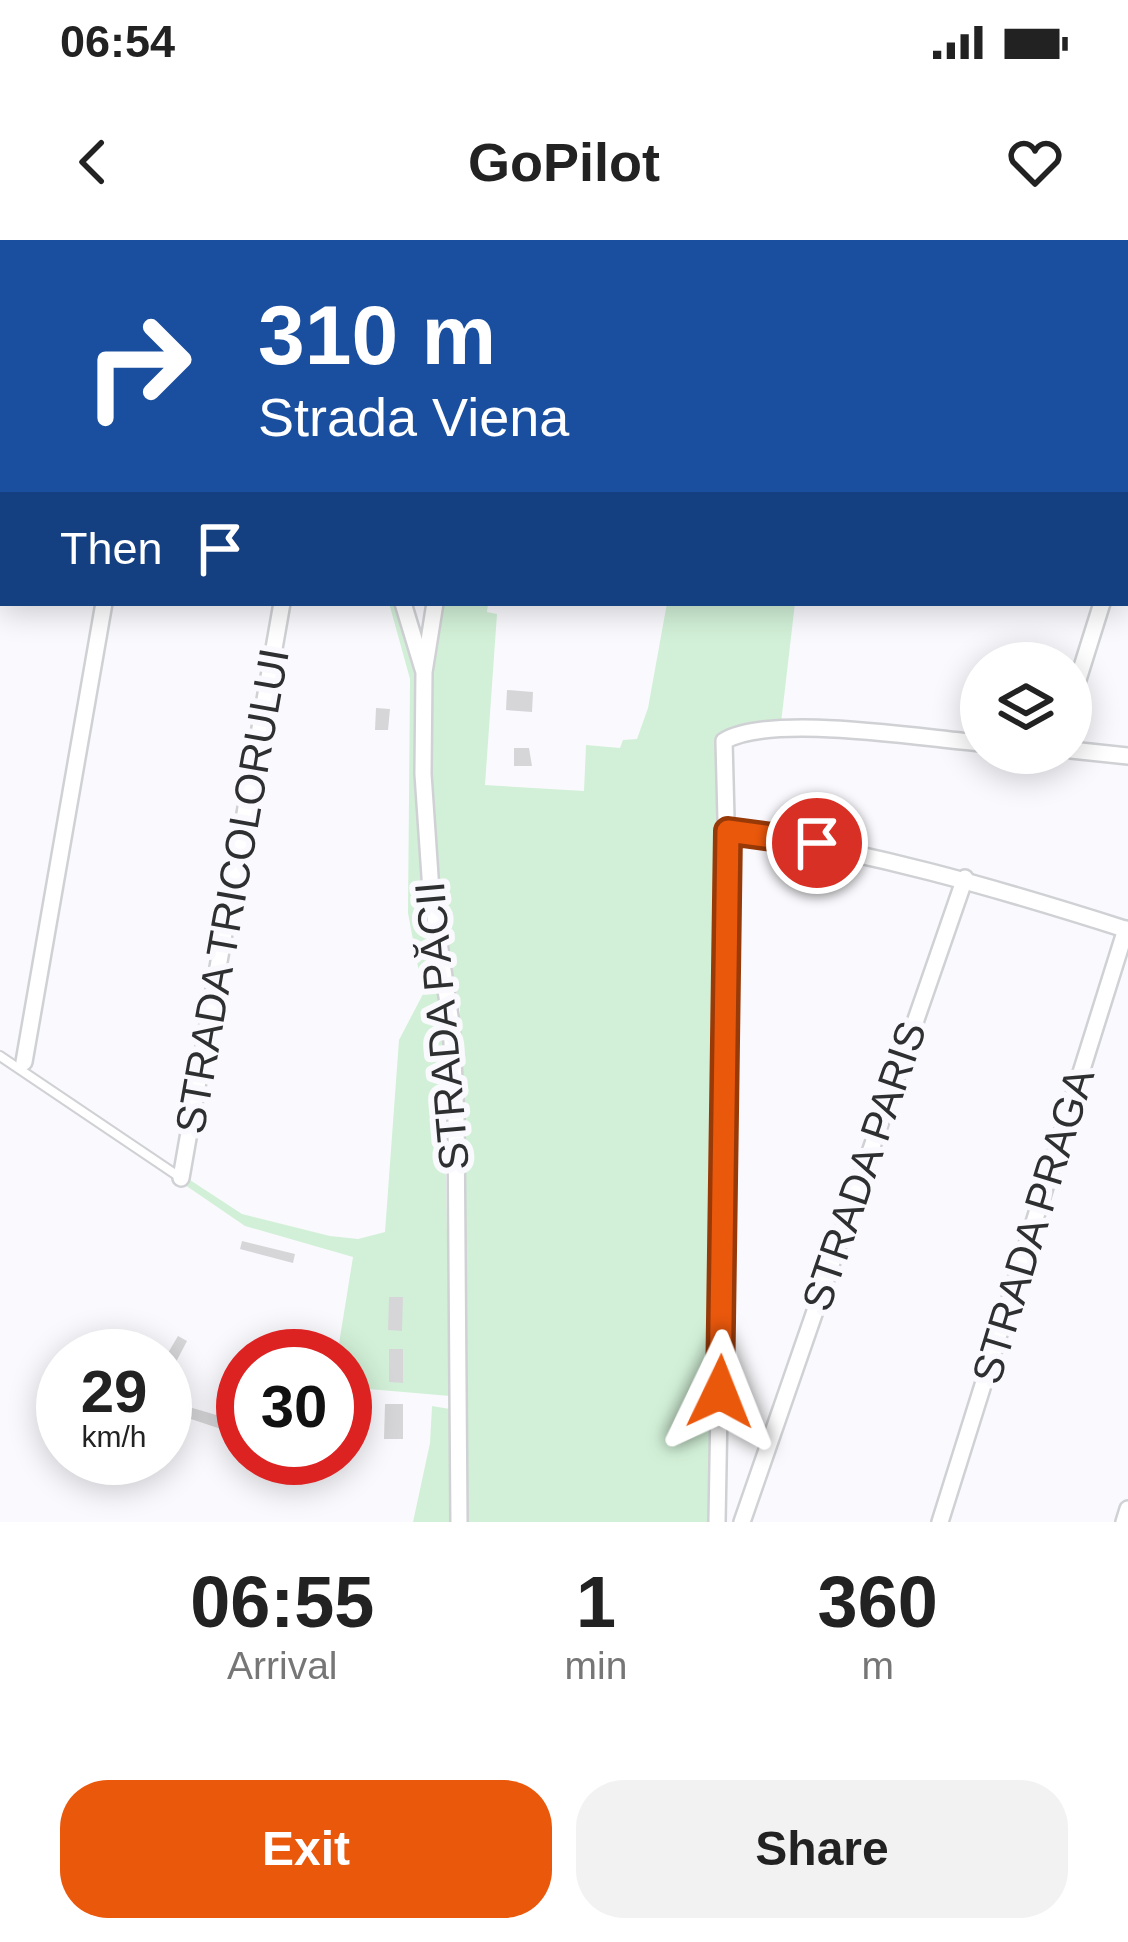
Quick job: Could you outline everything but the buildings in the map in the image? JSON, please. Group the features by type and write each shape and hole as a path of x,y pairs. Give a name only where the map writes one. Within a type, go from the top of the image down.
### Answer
{"street":[{"path":"24,1062 103,606"},
{"name":"STRADA TRICOLORULUI","path":"181,1178 281,606"},
{"path":"404,606 424,672"},
{"name":"STRADA PĂCII","path":"435,606 424,672 426,828 430,891 451,1023 456,1119 459,1522"},
{"path":"1090,642 1101,606"},
{"path":"718,1522 728,831 724,742 743,730 781,727 960,740"},
{"path":"1092,752 1128,756"},
{"path":"728,831 817,843 965,878 1127,930"},
{"name":"STRADA PARIS","path":"742,1522 965,878"},
{"name":"STRADA PRAGA","path":"940,1522 1127,930"},
{"path":"1124,1522 1128,1509"}],"lane":[{"path":"0,1056 181,1178"}],"green space":[{"path":"390,606 399,606 417,676 423,901 443,1018 450,1396 372,1389 372,1329 341,1329 353,1257 245,1226 185,1185 187,1178 242,1214 330,1236 358,1239 385,1232 399,1040 423,994 408,913 410,679"},
{"path":"440,606 488,606 487,612 497,614 485,785 584,791 586,745 620,748 623,740 637,739 648,708 666,606 795,606 781,723 746,725 722,734 712,1522 468,1522 460,1010 442,915 430,784 430,708"},
{"path":"432,1406 450,1409 455,1522 413,1522 430,1443"}],"route":[{"path":"720,1392 728,831 817,843"}]}
